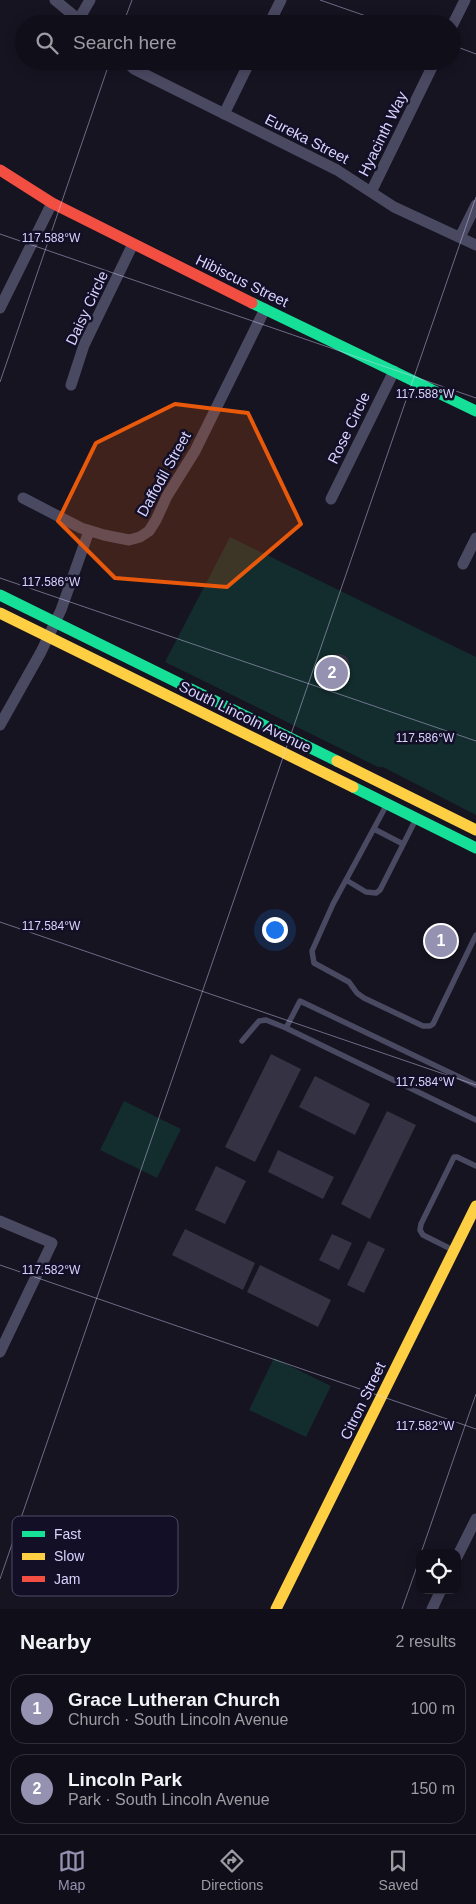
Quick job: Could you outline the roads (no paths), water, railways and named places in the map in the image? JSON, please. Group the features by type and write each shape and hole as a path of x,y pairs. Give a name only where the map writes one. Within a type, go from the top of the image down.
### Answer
{"main road":[{"name":"Hibiscus Street","path":"0,170 52,203 476,411"},
{"name":"South Lincoln Avenue","path":"0,595 476,830"},
{"name":"South Lincoln Avenue","path":"0,613 476,848"},
{"name":"Citron Street","path":"276,1609 476,1206"}],"street":[{"path":"55,0 73,15"},
{"path":"85,15 90,0"},
{"path":"274,15 281,0"},
{"path":"458,15 465,0"},
{"name":"Eureka Street","path":"136,70 337,170 394,207 476,245"},
{"path":"224,114 246,70"},
{"name":"Hyacinth Way","path":"371,192 431,70"},
{"path":"0,308 52,203"},
{"path":"460,237 476,204"},
{"name":"Daisy Circle","path":"71,385 84,345 133,244"},
{"name":"Daffodil Street","path":"23,498 89,531 129,540 140,538 149,531 167,496 195,451 265,309"},
{"name":"Rose Circle","path":"331,499 394,370"},
{"path":"2,718 55,622 89,531"},
{"path":"463,564 476,538"},
{"path":"0,1221 52,1243 0,1352"},
{"path":"461,1549 476,1520"},
{"path":"432,1609 439,1594"}],"lane":[{"path":"387,804 346,880 312,951 314,963 349,982 357,993 364,998 423,1026 430,1026 433,1024 476,935"},
{"path":"346,880 366,892 376,894 380,890 416,819"},
{"path":"374,830 403,844"},
{"path":"286,1028 300,1001 476,1085"},
{"path":"242,1041 259,1021 266,1020 476,1120"},
{"path":"454,1251 423,1234 420,1230 421,1224 454,1157 458,1157 476,1166"}],"place":[{"name":"Lincoln Park","path":"332,673"},
{"name":"Grace Lutheran Church","path":"441,941"}]}
